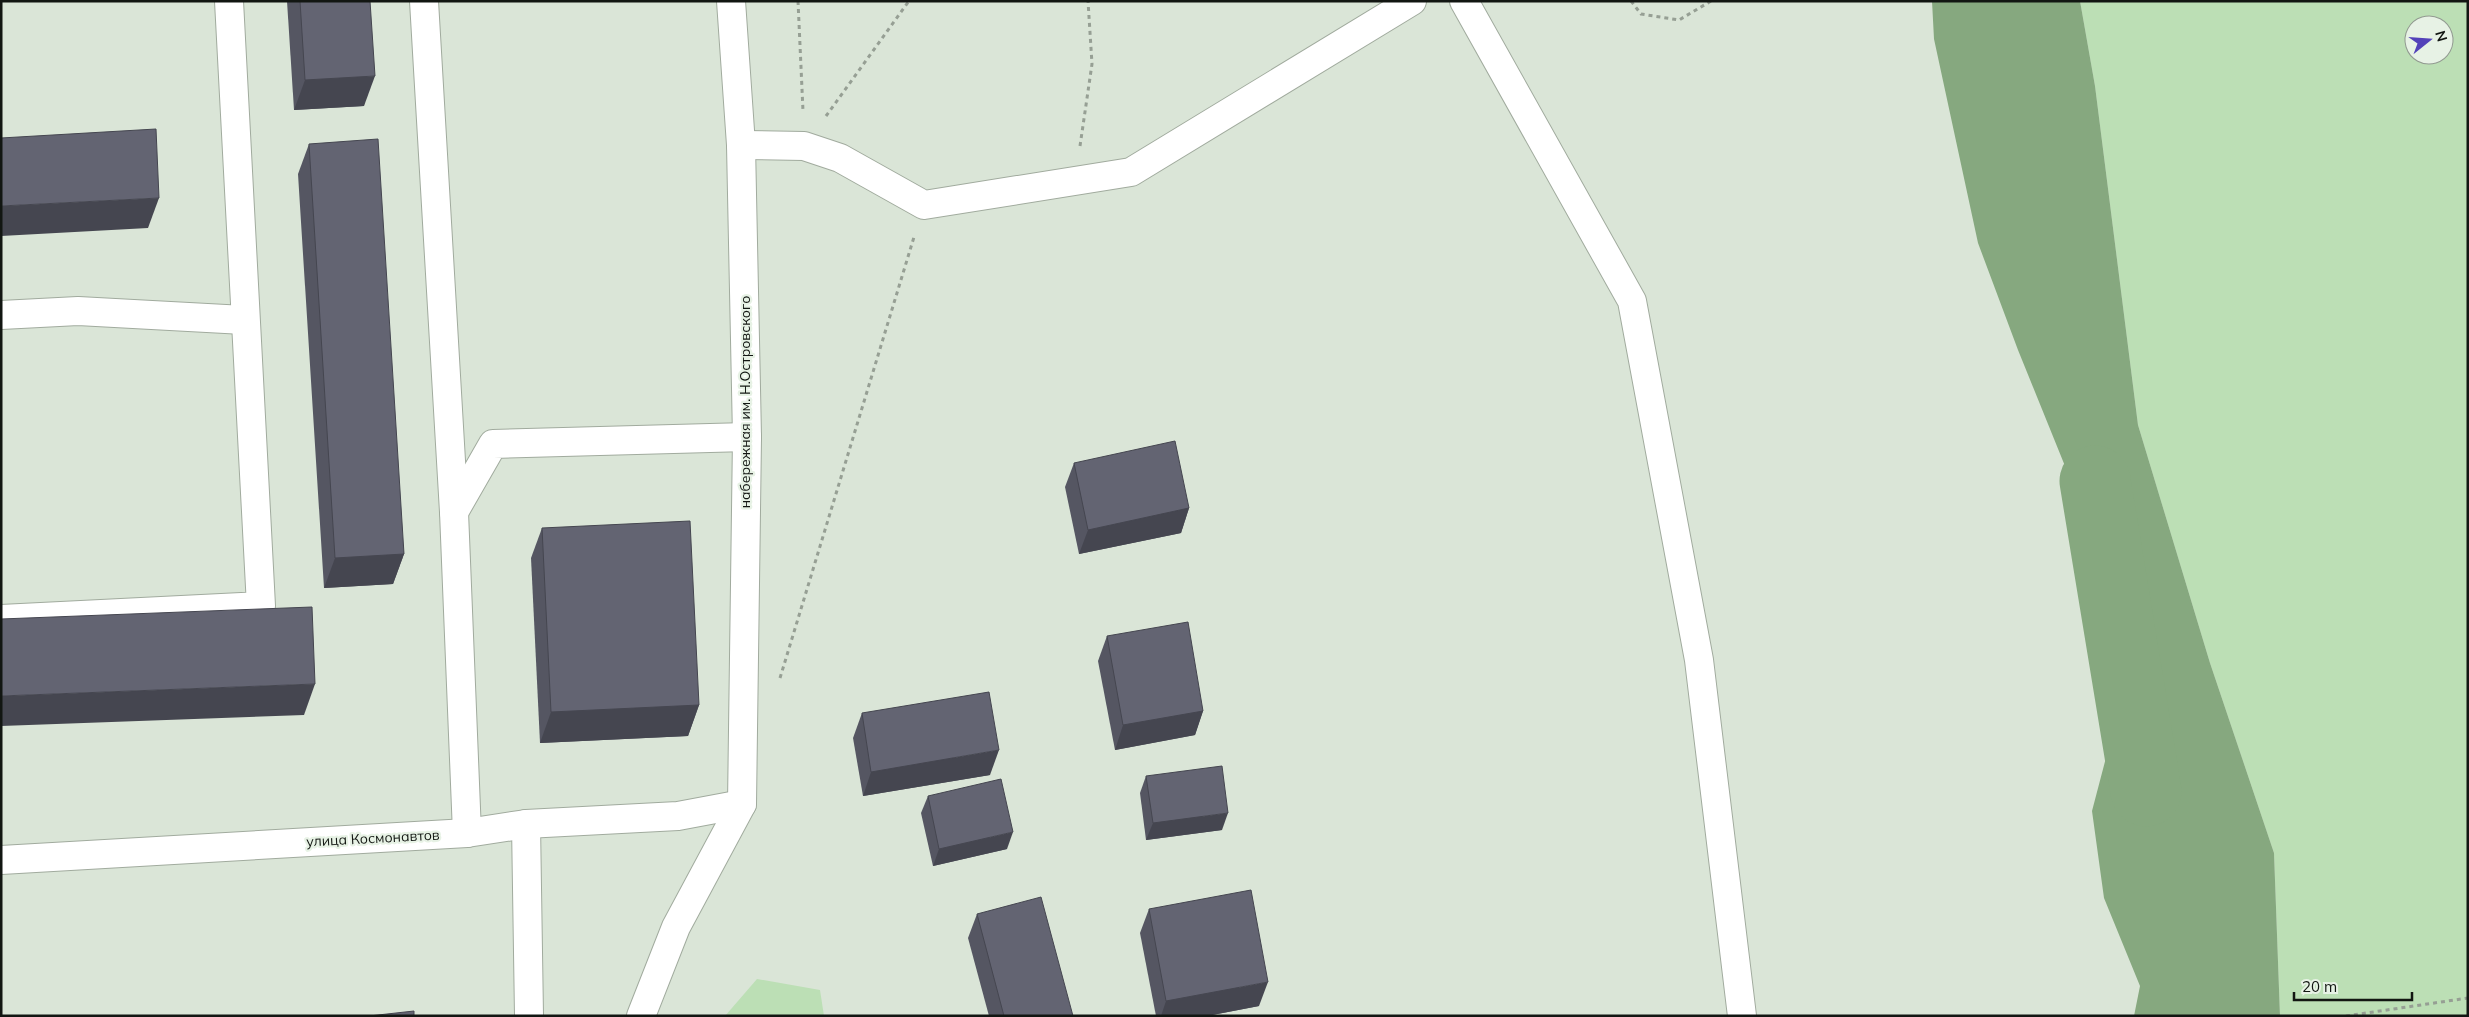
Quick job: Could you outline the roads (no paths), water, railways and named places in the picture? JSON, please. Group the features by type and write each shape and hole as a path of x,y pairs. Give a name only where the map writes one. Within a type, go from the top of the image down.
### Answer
{"street":[{"path":"1,619 261,606 244,320 229,1"},
{"path":"424,1 454,512 467,833"},
{"name":"набережная им. Н.Островского","path":"731,1 741,145 746,437 742,804"},
{"path":"741,145 804,146 840,158 924,205 1131,172 1412,1"},
{"path":"1464,1 1632,301 1699,660 1742,1016"},
{"path":"1,316 78,311 244,320"},
{"path":"454,512 494,444 746,437"},
{"path":"641,1016 676,927 742,804"},
{"name":"улица Космонавтов","path":"1,860 467,833 526,824 678,816 742,804"},
{"path":"526,824 529,1016"}],"waterway":[{"path":"2095,481 2146,791"}]}
